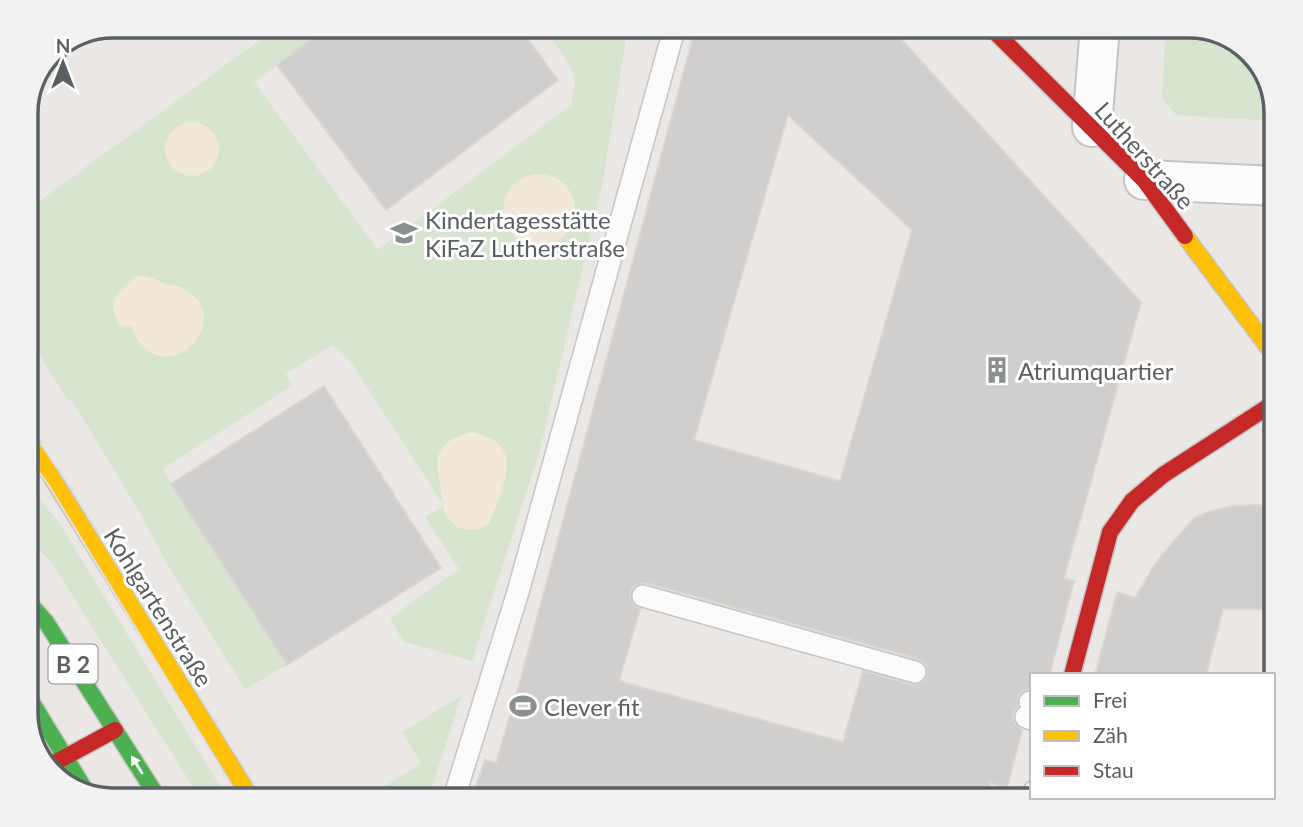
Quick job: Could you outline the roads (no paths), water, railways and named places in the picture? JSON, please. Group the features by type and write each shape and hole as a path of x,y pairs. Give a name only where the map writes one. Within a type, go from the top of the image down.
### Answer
{"street":[{"name":"Lutherstraße","path":"1001,38 1144,180 1264,342"},
{"path":"1091,127 1099,38"},
{"path":"1144,180 1264,185"},
{"path":"1073,673 1110,532 1132,501 1163,475 1264,409"},
{"name":"Kohlgartenstraße","path":"39,457 245,788"},
{"name":"B 2","path":"39,614 152,788"},
{"name":"B 2","path":"39,714 79,781"},
{"path":"56,762 115,730"}],"lane":[{"path":"457,788 515,601 672,38"},
{"path":"643,596 915,672"}],"tram line":[{"path":"39,442 70,486 257,788"},
{"path":"39,472 233,788"}],"place":[{"name":"Kindertagesstätte KiFaZ Lutherstraße","path":"404,233"},
{"name":"Atriumquartier","path":"997,370"},
{"name":"Clever fit","path":"523,706"}]}
